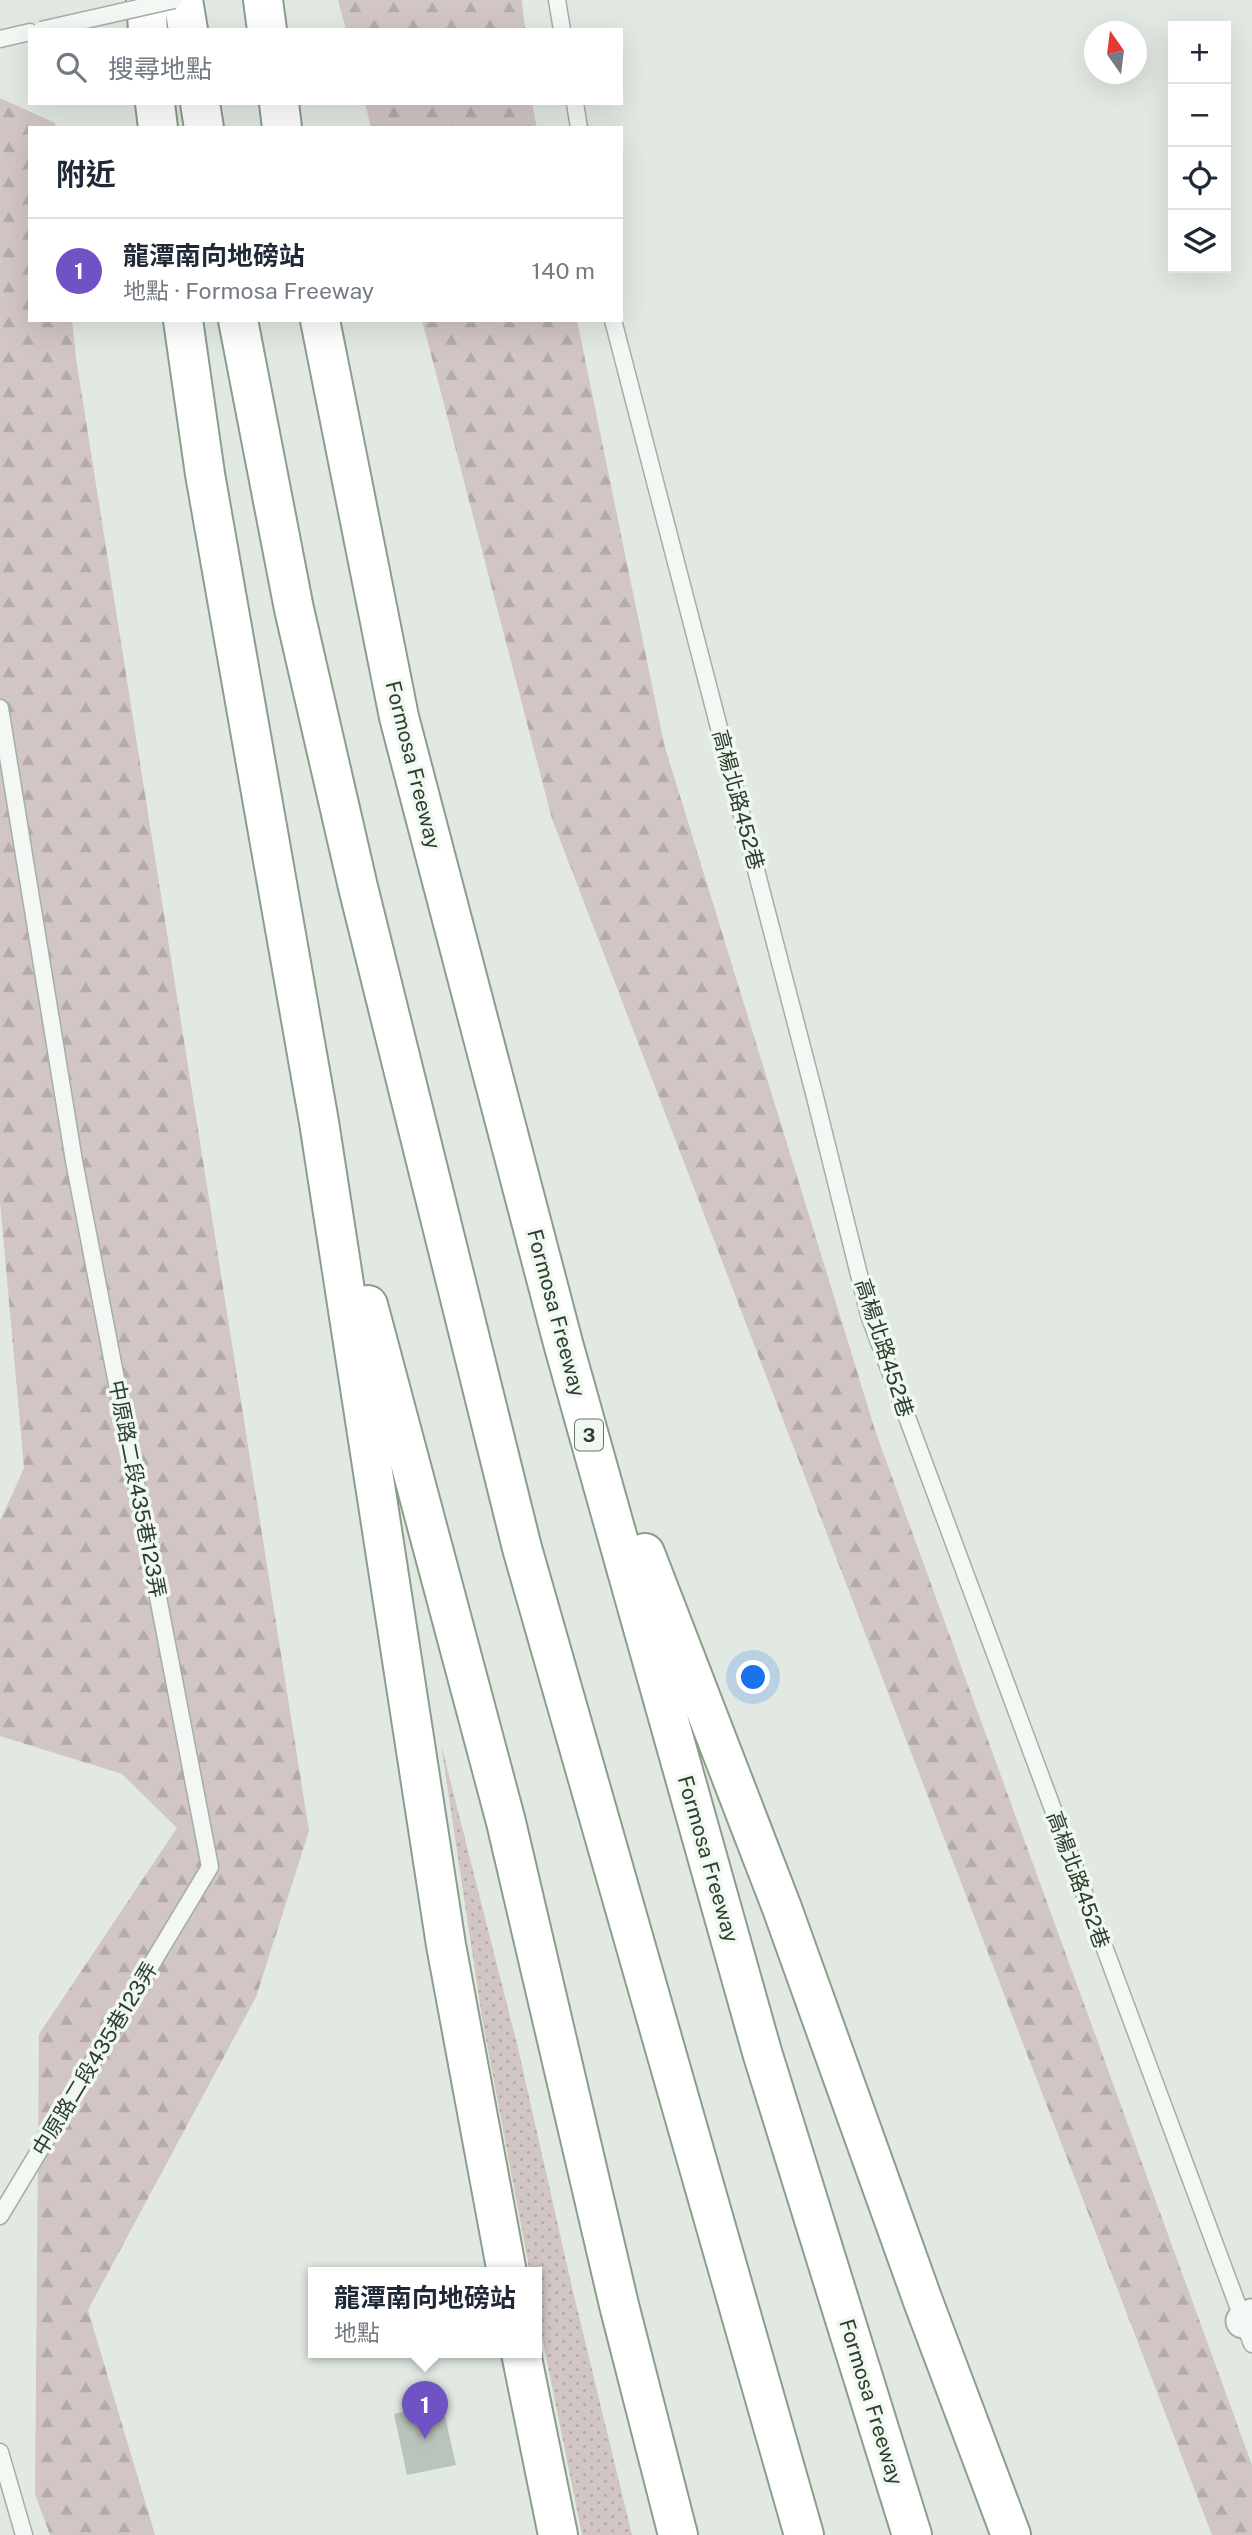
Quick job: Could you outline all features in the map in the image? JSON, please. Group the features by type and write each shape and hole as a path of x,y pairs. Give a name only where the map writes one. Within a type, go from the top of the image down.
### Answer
{"highway":[{"path":"145,0 148,28"},
{"path":"183,0 188,28"},
{"path":"263,0 267,28"},
{"path":"155,105 158,126"},
{"path":"200,105 204,126"},
{"path":"279,105 282,126"},
{"path":"183,322 207,487 319,1122 446,1945 505,2267"},
{"path":"238,322 294,609 362,900 522,1548 804,2535"},
{"name":"Formosa Freeway","path":"320,322 399,717 564,1343 762,2052 912,2535"},
{"path":"319,1122 506,1822 619,2305 678,2535"},
{"path":"564,1343 782,1908 923,2301 1011,2535"},
{"path":"522,2358 558,2535"}],"lane":[{"path":"50,28 174,0"},
{"path":"557,0 562,28"},
{"path":"0,39 28,32"},
{"path":"575,105 579,126"},
{"name":"高楊北路452巷","path":"614,322 869,1315 1249,2327"},
{"name":"中原路二段435巷123弄","path":"0,708 74,1161 210,1867 0,2216"},
{"path":"0,2452 24,2535"}],"green space":[{"path":"338,0 522,0 525,28 345,28"},
{"path":"0,98 55,123 55,126 28,126 28,322 72,322 309,1831 256,1997 88,2310 155,2535 50,2535 35,2494 39,2034 177,1828 122,1774 0,1736 0,1521 24,1468 0,1202"},
{"path":"365,105 532,105 537,126 371,126"},
{"path":"423,322 577,322 664,744 876,1433 1252,2465 1252,2535 1212,2535 552,819"},
{"path":"441,1744 518,2048 632,2535 582,2535 542,2337 542,2267 529,2267 482,2018"}],"building":[{"path":"442,2403 456,2465 407,2475 394,2414"}],"place":[{"name":"龍潭南向地磅站","path":"425,2439"}]}
